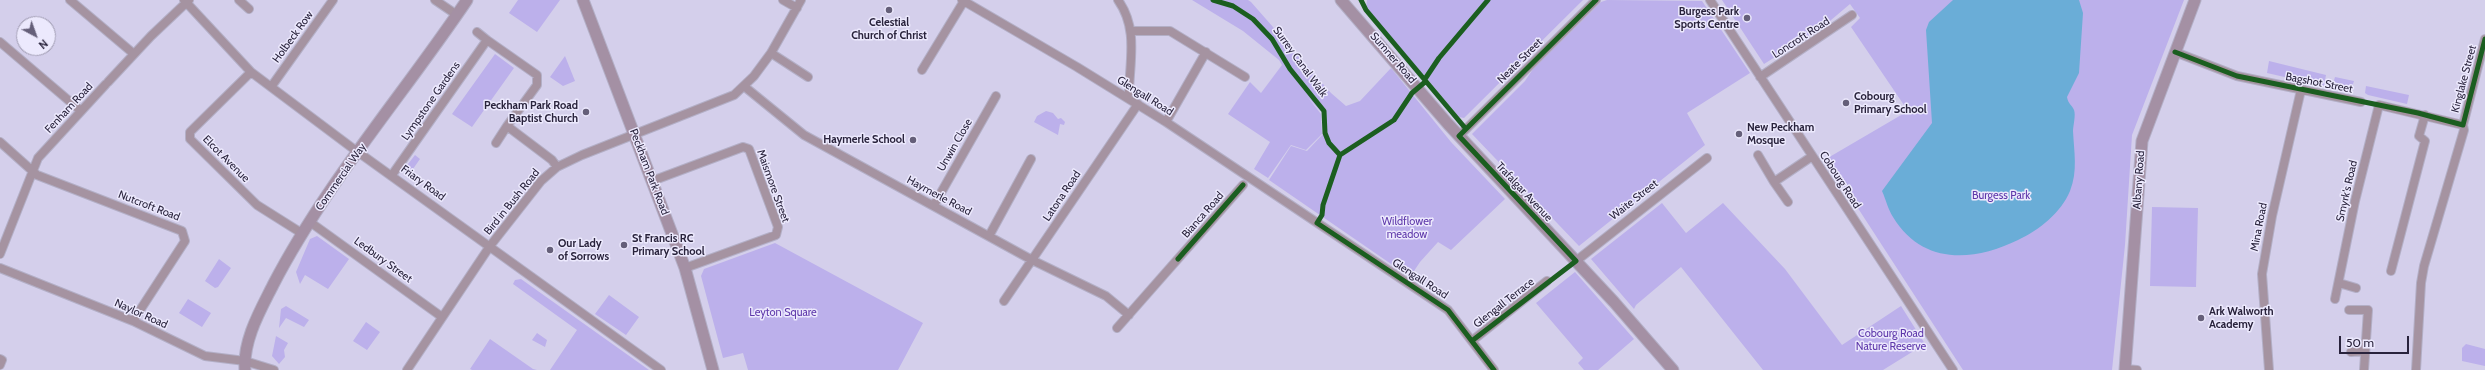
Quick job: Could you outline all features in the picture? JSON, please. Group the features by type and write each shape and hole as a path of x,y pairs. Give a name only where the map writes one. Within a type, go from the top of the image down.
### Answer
{"main road":[{"name":"Commercial Way","path":"245,366 247,346 257,319 278,276 302,234 359,151 467,0"},
{"name":"Peckham Park Road","path":"583,0 635,133 685,268 713,370"},
{"name":"Albany Road","path":"2125,370 2142,142 2195,0"},
{"name":"Sumner Road","path":"1346,2 1459,136"},
{"name":"Trafalgar Avenue","path":"1459,136 1576,261 1673,370"}],"street":[{"path":"70,0 134,54"},
{"path":"239,0 249,9"},
{"name":"Holbeck Row","path":"270,87 333,0"},
{"path":"435,0 457,16"},
{"path":"783,0 797,8"},
{"name":"Bird in Bush Road","path":"407,370 490,246 541,181 557,167 635,133 734,95 745,87 771,53 801,0"},
{"path":"1118,0 1129,20 1132,31 1130,92 1127,97"},
{"name":"Neate Street","path":"1459,136 1596,0"},
{"name":"Cobourg Road","path":"1710,0 1811,157 1889,274 1924,322 1953,370"},
{"name":"Fenham Road","path":"0,254 38,158 134,54 186,1"},
{"name":"Friary Road","path":"186,1 251,72 270,87 661,370"},
{"path":"922,70 963,1"},
{"name":"Glengall Road","path":"963,1 1138,104 1448,310 1473,340 1494,370"},
{"name":"Loncroft Road","path":"1760,77 1827,34 1852,15"},
{"path":"1132,31 1170,31 1245,77"},
{"path":"477,32 537,75 538,79 496,143"},
{"name":"Kinglake Street","path":"2416,370 2422,277 2464,130 2462,125 2485,39"},
{"name":"Lympstone Gardens","path":"392,175 487,40"},
{"path":"0,42 81,111"},
{"path":"1166,122 1206,52"},
{"name":"Bagshot Street","path":"2175,52 2237,76 2361,102"},
{"path":"771,53 808,77"},
{"name":"Elcot Avenue","path":"251,72 190,132 190,139 257,205 302,234"},
{"name":"Haymerle Road","path":"745,87 804,135 1032,260 1106,296 1129,315"},
{"name":"Mina Road","path":"2269,370 2262,274 2272,216 2301,90"},
{"name":"Unwin Close","path":"934,205 996,96"},
{"name":"Latona Road","path":"1004,301 1138,104"},
{"name":"Smyrk's Road","path":"2335,299 2355,201 2379,105 2425,114"},
{"path":"2391,271 2425,141 2419,136 2425,114 2462,125"},
{"path":"508,126 552,160 557,167"},
{"path":"0,142 33,171"},
{"name":"Maismore Street","path":"652,181 743,147 749,149 778,227 776,235 685,268"},
{"path":"1758,156 1788,202"},
{"path":"1774,182 1811,157"},
{"name":"Waite Street","path":"1576,261 1707,158"},
{"path":"990,236 1030,159"},
{"name":"Nutcroft Road","path":"33,171 37,175 182,231 185,240 133,321"},
{"name":"Bianca Road","path":"1117,328 1242,185"},
{"name":"Ledbury Street","path":"310,222 442,317"},
{"name":"Naylor Road","path":"0,268 133,321 205,356 245,366 274,370"},
{"name":"Glengall Terrace","path":"1473,340 1547,282"},
{"path":"2339,283 2356,288"},
{"path":"2349,310 2368,310 2364,351 2364,370"},
{"path":"2351,352 2364,351"},
{"path":"0,359 2,360 0,365"},
{"path":"2125,370 2137,370"}],"green space":[{"path":"518,0 560,0 537,32 509,13"},
{"name":"Wildflower meadow","path":"1192,0 1248,0 1251,2 1331,93 1346,106 1360,101 1391,68 1451,142 1505,199 1451,250 1438,242 1420,262 1410,277 1269,180 1291,146 1307,151 1323,134 1322,113 1306,95 1321,114 1322,134 1306,150 1291,145 1268,178 1254,169 1270,142 1228,114 1250,82 1261,93 1282,65 1279,60 1243,31"},
{"path":"1367,0 1583,0 1464,118 1459,117 1366,9"},
{"path":"1607,0 1702,1 1750,73 1687,113 1705,145 1579,246 1472,134 1525,81 1533,69 1601,2"},
{"name":"Burgess Park","path":"1722,0 2184,0 2132,135 2125,245 2112,370 1963,370 1826,159 1908,111 1851,27 1860,18 1850,4 1824,26 1764,64"},
{"path":"495,54 514,68 472,127 452,114"},
{"path":"565,56 575,81 563,86 550,77"},
{"path":"2269,61 2326,75 2324,86 2267,73"},
{"path":"2335,77 2354,81 2351,90 2332,87"},
{"path":"2366,86 2409,95 2407,104 2368,95 2365,93"},
{"path":"1046,111 1053,113 1058,119 1061,118 1065,122 1064,125 1060,124 1058,135 1034,122 1037,116"},
{"path":"415,155 420,159 408,176 405,168"},
{"name":"Cobourg Road Nature Reserve","path":"1662,203 1686,233 1723,203 1785,269 1842,345 1901,306 1925,344 1883,370 1763,370 1681,267 1636,305 1634,309 1591,259"},
{"path":"2152,207 2198,208 2196,287 2150,286"},
{"path":"317,236 349,259 328,289 305,275 300,284 296,272 310,239"},
{"name":"Leyton Square","path":"775,243 923,323 898,370 748,370 743,353 723,358 701,276 704,269"},
{"path":"219,259 231,268 218,287 215,288 205,281"},
{"path":"1575,272 1634,339 1598,370 1584,370 1578,363 1583,358 1536,303"},
{"path":"521,279 649,370 550,370 577,330 513,284 515,280"},
{"path":"609,295 639,317 626,335 595,314"},
{"path":"188,299 211,313 202,327 179,313"},
{"path":"286,306 309,320 304,327 286,318 279,328 281,309"},
{"path":"366,322 380,332 367,350 353,341"},
{"path":"537,333 547,340 545,347 532,340"},
{"path":"276,336 288,343 284,350 285,357 279,364 272,356"},
{"path":"490,339 533,369 537,370 470,369"},
{"path":"2466,344 2485,349 2485,366 2462,361 2462,348"}],"water":[{"path":"1953,0 2079,0 2083,13 2079,73 2067,97 2075,115 2073,131 2075,169 2070,191 2061,207 2055,214 2034,231 2001,247 1966,255 1950,255 1933,251 1918,244 1905,233 1893,217 1882,191 1932,123 1926,30 1929,22"}],"cycle path":[{"name":"Surrey Canal Walk","path":"1213,0 1233,6 1253,19 1272,39 1290,69 1324,111 1325,133 1329,143 1340,155"},
{"path":"1361,0 1366,10 1466,129"},
{"path":"1425,79 1439,58 1488,0"},
{"path":"1473,340 1576,261 1459,136 1596,0"},
{"path":"2175,52 2237,76 2418,113 2463,125 2485,39"},
{"path":"1425,82 1412,93 1394,120 1340,155 1323,205 1322,215 1317,223 1448,310 1494,370"},
{"path":"1178,259 1243,185"}],"place":[{"name":"Celestial Church of Christ","path":"889,10"},
{"name":"Burgess Park Sports Centre","path":"1747,18"},
{"name":"Cobourg Primary School","path":"1846,103"},
{"name":"Peckham Park Road Baptist Church","path":"586,112"},
{"name":"New Peckham Mosque","path":"1739,134"},
{"name":"Haymerle School","path":"913,140"},
{"name":"St Francis RC Primary School","path":"624,245"},
{"name":"Our Lady of Sorrows","path":"550,250"},
{"name":"Ark Walworth Academy","path":"2201,318"}]}
